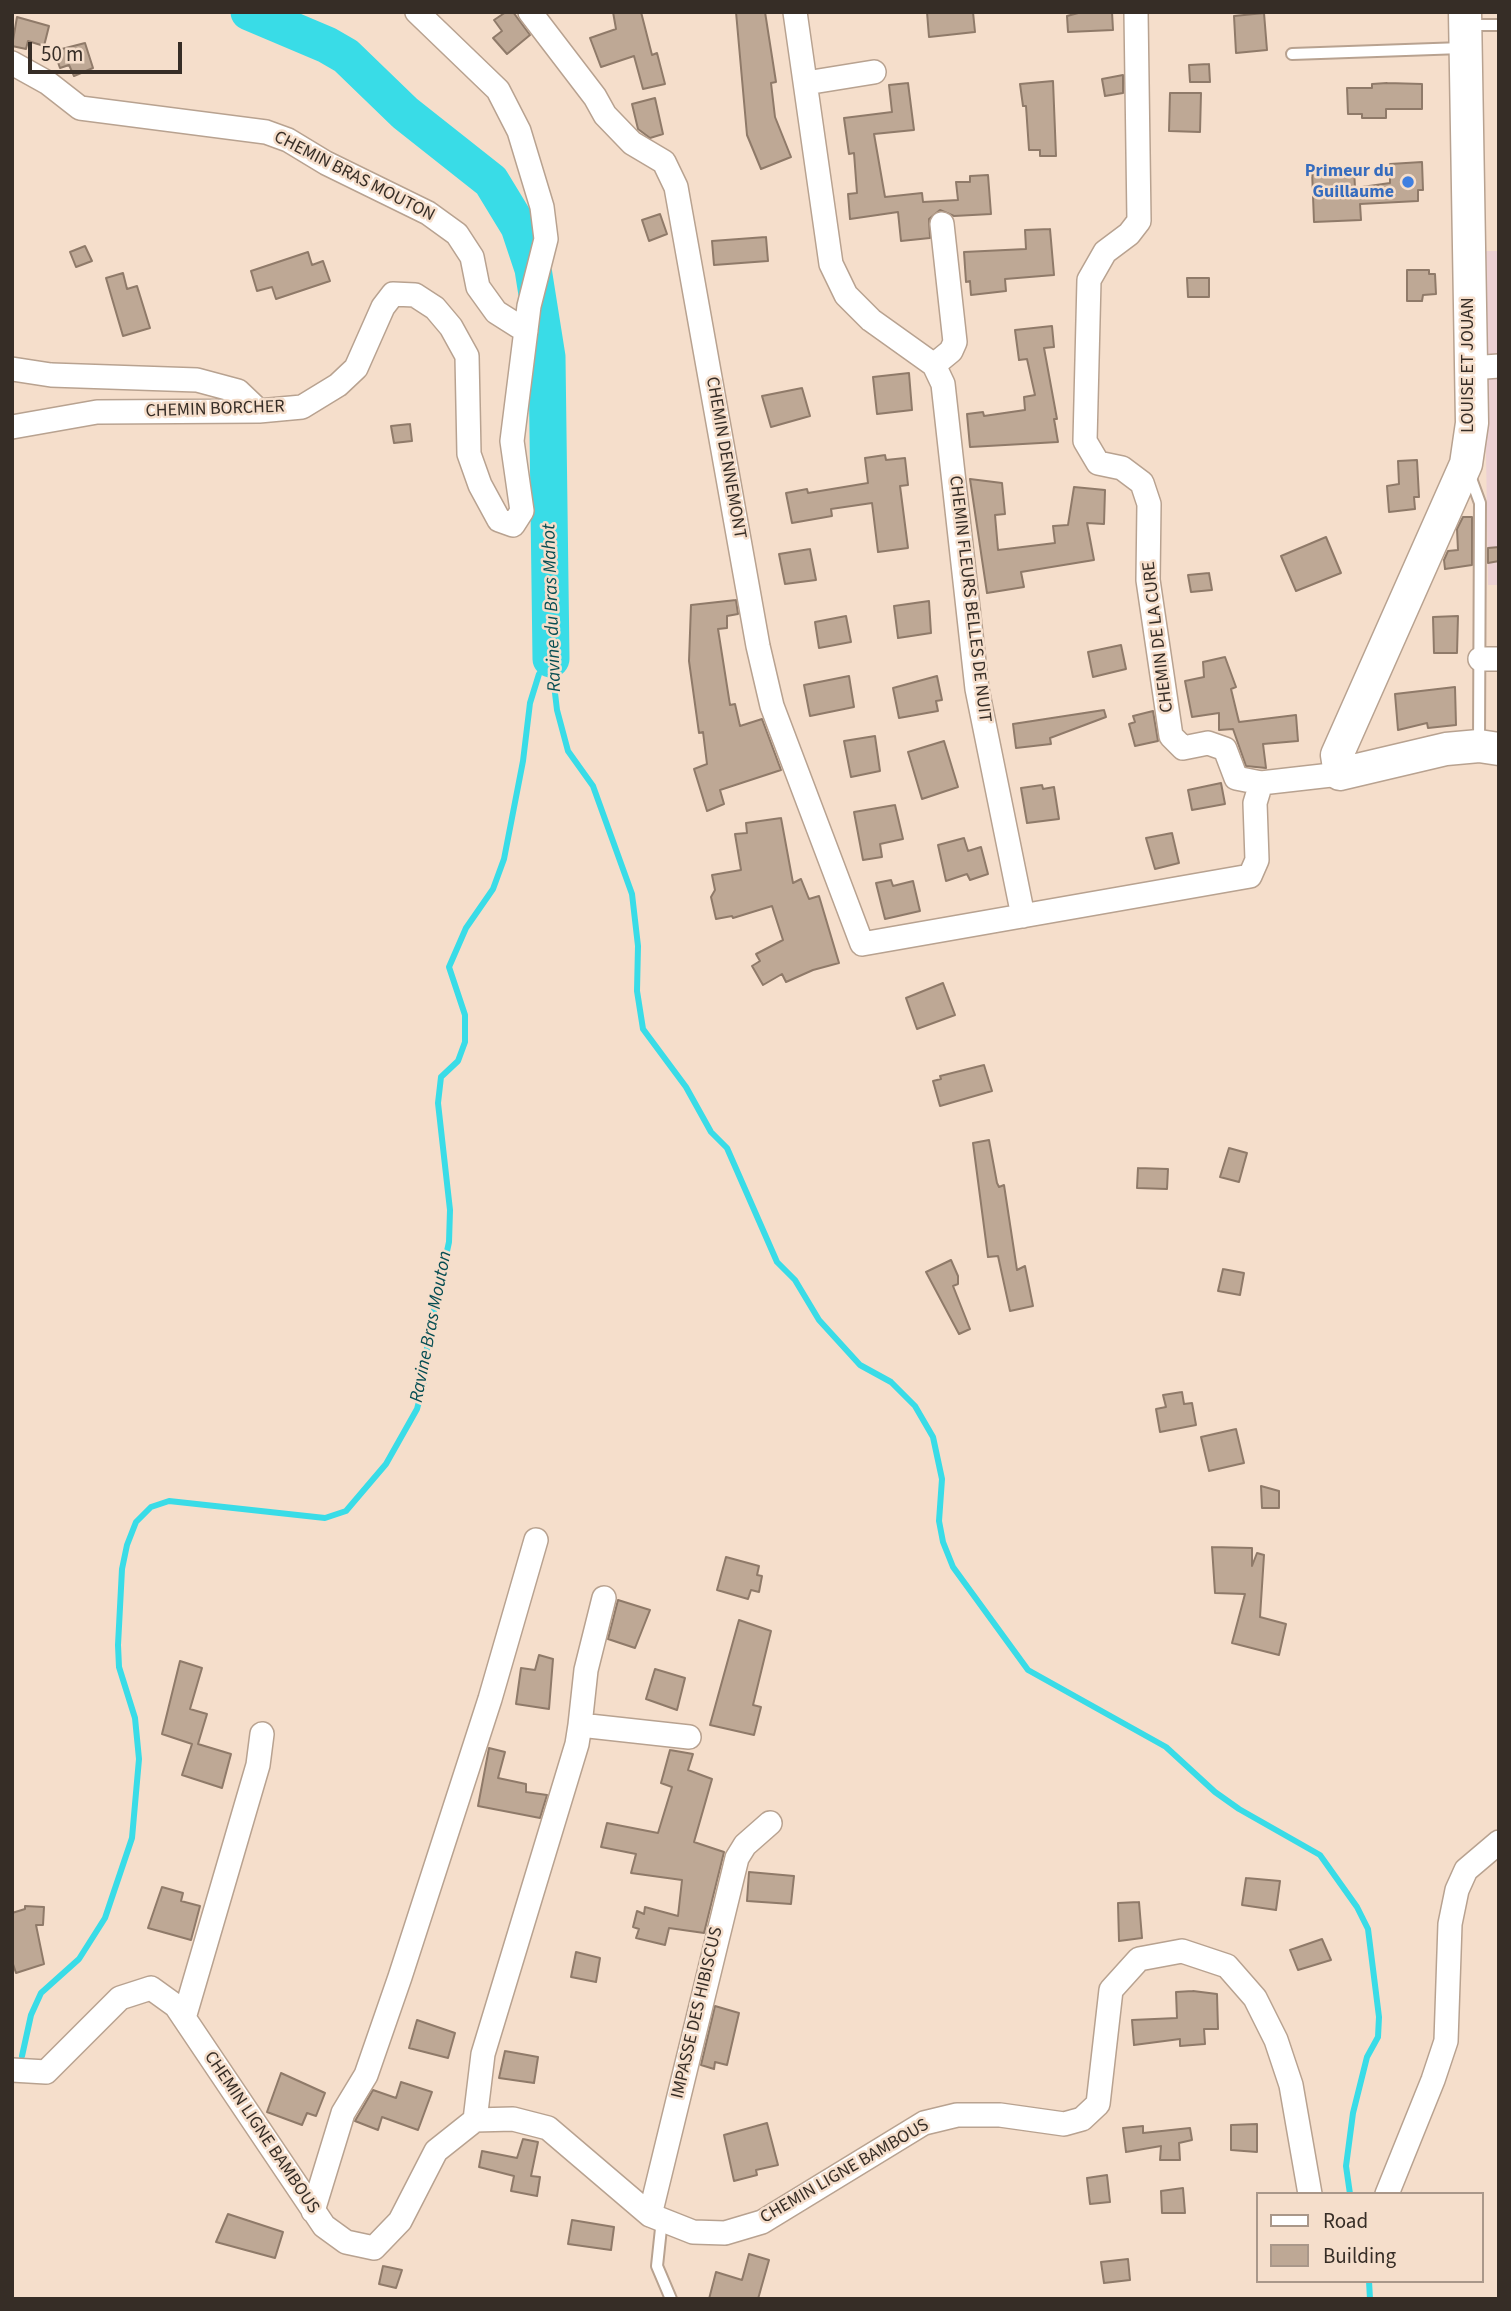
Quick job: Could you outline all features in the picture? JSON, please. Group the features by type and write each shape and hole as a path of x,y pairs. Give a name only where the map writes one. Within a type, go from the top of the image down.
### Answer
{"main road":[{"name":"LOUISE ET JOUAN","path":"1340,774 1337,755 1351,720 1466,464 1485,367 1465,28"},
{"path":"1340,774 1446,749 1489,747"}],"street":[{"name":"CHEMIN BORCHER","path":"12,427 97,412 258,411 302,407 338,385 356,368 383,307 393,294 415,295 435,308 451,327 467,356 469,454 480,485 499,520 513,525 522,511 512,441 529,306 546,239 533,172 519,131 498,90 417,12"},
{"name":"CHEMIN DENNEMONT","path":"530,12 579,75 605,115 632,143 664,162 676,187 758,646 772,706 862,944 1023,916"},
{"path":"796,12 831,264 846,295 854,303 872,320 934,365 955,347 942,224"},
{"name":"CHEMIN DE LA CURE","path":"1136,12 1139,221 1105,252 1089,280 1085,441 1098,463 1122,468 1142,483 1149,504 1148,580 1171,736 1183,748 1208,743 1225,749 1236,778 1261,783"},
{"name":"CHEMIN BRAS MOUTON","path":"12,63 48,83 80,108 277,136 429,212 457,234 472,257 478,287 496,312 526,331"},
{"path":"806,83 874,72"},
{"name":"CHEMIN FLEURS BELLES DE NUIT","path":"934,365 943,384 977,689 1023,916"},
{"path":"12,369 51,375 197,380 238,391 258,411"},
{"path":"1023,916 1250,876 1257,860 1255,803 1261,783 1340,774"},
{"path":"313,2211 343,2113 366,2075 400,1978 490,1699 536,1540"},
{"path":"475,2120 483,2054 577,1744 586,1670 604,1598"},
{"path":"580,1725 689,1737"},
{"path":"184,2018 258,1765 262,1734"},
{"name":"IMPASSE DES HIBISCUS","path":"656,2217 733,1871 745,1845 770,1823"},
{"path":"1388,2192 1446,2041 1450,1924 1457,1890 1466,1870 1499,1842"},
{"name":"CHEMIN LIGNE BAMBOUS","path":"12,2070 46,2072 120,1998 151,1988 176,2006 313,2211 324,2226 346,2242 374,2248 400,2221 436,2151 475,2120 513,2119 548,2128 656,2217 693,2232 725,2233 762,2222 924,2123 957,2115 1000,2115 1064,2124 1082,2119 1098,2104 1111,1990 1139,1959 1182,1951 1227,1966 1255,1998 1276,2040 1291,2085 1310,2192"}],"lane":[{"path":"1292,54 1499,25"},
{"path":"1466,464 1480,503 1490,659 1489,747"},
{"path":"656,2217 657,2266 671,2299"}],"shaded area":[{"path":"1483,251 1499,251 1499,585 1488,585"}],"building":[{"path":"506,12 513,12 530,35 507,54 493,38 502,31 494,20"},
{"path":"613,12 641,12 652,55 657,53 665,84 643,89 634,56 601,67 590,38 616,29"},
{"path":"736,12 765,12 776,82 771,83 775,117 791,157 761,169 747,135"},
{"path":"927,12 973,12 975,32 929,37"},
{"path":"1082,12 1112,12 1113,30 1068,32 1067,16"},
{"path":"1264,13 1267,50 1236,53 1234,16"},
{"path":"17,17 49,26 44,46 28,41 26,49 12,46"},
{"path":"85,43 93,68 74,76 69,65 60,68 54,51"},
{"path":"1209,64 1210,82 1190,82 1189,65"},
{"path":"1123,75 1123,93 1105,96 1102,79"},
{"path":"1053,81 1056,156 1040,156 1040,150 1029,150 1026,106 1023,106 1020,84"},
{"path":"908,83 914,130 874,134 885,197 922,193 923,202 958,200 956,182 970,182 970,176 988,175 991,214 954,216 940,210 929,219 930,238 901,241 898,212 850,219 848,194 857,193 854,153 849,154 844,118 892,112 889,85"},
{"path":"1372,84 1422,84 1422,109 1386,109 1386,118 1362,118 1362,114 1348,114 1347,88 1372,88"},
{"path":"1170,93 1201,93 1200,132 1169,131"},
{"path":"655,98 663,134 650,138 638,129 632,104"},
{"path":"1422,162 1423,190 1418,190 1418,201 1360,204 1361,220 1314,222 1312,170 1354,168 1355,188 1390,183 1390,164"},
{"path":"660,214 667,234 649,241 642,220"},
{"path":"1050,229 1054,275 1005,279 1006,291 971,295 970,281 966,282 964,252 1026,249 1025,230"},
{"path":"766,237 768,261 714,265 712,241"},
{"path":"85,246 92,261 76,267 70,252"},
{"path":"308,252 312,265 323,261 330,281 276,299 272,287 257,291 251,271"},
{"path":"1407,270 1429,270 1429,274 1435,274 1436,294 1423,295 1422,301 1407,301"},
{"path":"123,273 127,289 137,286 150,328 123,336 106,278"},
{"path":"1187,278 1209,278 1209,297 1188,297"},
{"path":"1052,326 1054,347 1044,348 1057,419 1054,419 1058,442 970,447 967,414 983,412 984,416 1025,410 1024,397 1035,395 1027,359 1019,360 1015,330"},
{"path":"909,373 912,410 877,414 873,377"},
{"path":"802,388 810,416 771,427 762,396"},
{"path":"410,424 412,441 394,443 391,426"},
{"path":"885,455 886,460 905,458 908,485 900,486 908,548 878,552 872,503 831,509 832,516 792,523 786,493 807,489 808,493 868,483 865,458"},
{"path":"1417,460 1419,497 1414,497 1415,509 1389,512 1387,486 1399,484 1398,461"},
{"path":"970,479 1002,483 1005,514 995,515 998,550 1055,543 1053,526 1068,525 1074,487 1105,490 1104,524 1087,523 1094,560 1021,572 1024,587 987,593"},
{"path":"1463,517 1472,517 1472,565 1445,569 1444,560 1448,551 1458,550 1457,529"},
{"path":"1326,537 1341,573 1296,591 1281,556"},
{"path":"1499,547 1499,561 1488,563 1488,548"},
{"path":"810,549 816,580 785,584 779,554"},
{"path":"1209,573 1212,590 1191,592 1188,575"},
{"path":"736,600 738,614 727,616 727,628 718,629 730,705 735,704 740,726 762,719 781,770 720,790 724,804 707,811 694,769 707,764 703,732 699,733 689,661 691,605"},
{"path":"929,601 931,633 898,638 894,606"},
{"path":"846,616 851,642 819,648 815,622"},
{"path":"1458,616 1457,653 1434,653 1433,617"},
{"path":"1121,645 1126,669 1093,677 1088,652"},
{"path":"1225,657 1236,687 1231,689 1239,722 1296,715 1298,741 1263,744 1266,768 1246,766 1233,729 1219,730 1219,713 1192,717 1185,681 1204,677 1203,662"},
{"path":"849,676 854,707 810,716 804,685"},
{"path":"937,676 942,700 936,701 938,711 899,718 893,688"},
{"path":"1455,687 1456,725 1428,728 1427,723 1398,730 1395,694"},
{"path":"1104,710 1106,717 1050,738 1051,744 1016,748 1013,724"},
{"path":"1153,711 1158,741 1135,746 1129,724 1135,722 1133,716"},
{"path":"875,736 880,771 851,777 844,741"},
{"path":"944,741 958,787 922,799 908,752"},
{"path":"1221,783 1225,804 1192,810 1188,790"},
{"path":"1042,785 1043,789 1054,787 1059,819 1027,823 1021,788"},
{"path":"895,805 903,839 880,844 882,857 863,860 854,812"},
{"path":"781,818 793,883 801,879 809,899 819,896 839,963 813,970 786,982 782,974 763,985 752,966 760,961 756,954 783,940 772,906 733,918 716,919 711,897 715,890 712,875 741,870 735,834 747,833 746,823"},
{"path":"1172,833 1179,863 1155,869 1146,838"},
{"path":"964,838 968,851 981,847 988,874 970,880 967,874 946,881 938,845"},
{"path":"891,880 893,886 913,881 920,911 885,919 876,883"},
{"path":"943,983 955,1015 917,1029 906,998"},
{"path":"984,1065 992,1091 940,1106 933,1081 941,1079 940,1076"},
{"path":"989,1140 997,1183 999,1187 1004,1185 1017,1270 1025,1266 1033,1306 1010,1311 998,1256 988,1257 973,1143"},
{"path":"1229,1148 1247,1153 1239,1182 1220,1177"},
{"path":"1138,1168 1168,1169 1167,1189 1137,1188"},
{"path":"951,1260 958,1276 958,1284 953,1286 970,1329 959,1334 926,1272"},
{"path":"1223,1269 1244,1273 1240,1295 1218,1291"},
{"path":"1182,1392 1184,1404 1192,1403 1196,1425 1160,1432 1156,1409 1166,1407 1163,1395"},
{"path":"1236,1429 1244,1463 1209,1471 1201,1437"},
{"path":"1261,1486 1279,1491 1279,1508 1262,1508"},
{"path":"1212,1547 1252,1548 1252,1566 1257,1553 1264,1555 1260,1617 1286,1624 1279,1655 1232,1643 1245,1594 1215,1593"},
{"path":"726,1557 759,1566 757,1575 762,1576 759,1592 751,1590 748,1599 717,1590"},
{"path":"618,1600 650,1610 635,1648 608,1639"},
{"path":"739,1620 771,1631 753,1705 761,1707 754,1735 710,1725"},
{"path":"539,1655 553,1659 549,1709 516,1704 521,1668 535,1670"},
{"path":"180,1661 202,1668 190,1709 207,1714 198,1744 231,1754 222,1788 182,1775 192,1744 162,1734"},
{"path":"655,1669 685,1678 677,1710 646,1699"},
{"path":"489,1748 505,1752 498,1778 526,1784 526,1792 547,1795 540,1818 478,1806"},
{"path":"670,1750 693,1754 688,1770 712,1779 694,1842 724,1852 704,1933 669,1928 665,1945 636,1938 639,1929 633,1927 637,1911 644,1914 645,1907 678,1916 682,1880 631,1873 636,1854 601,1847 607,1823 658,1833 672,1787 661,1783"},
{"path":"749,1872 794,1876 791,1904 747,1901"},
{"path":"1246,1878 1280,1881 1276,1910 1242,1905"},
{"path":"162,1887 183,1893 181,1901 200,1906 191,1940 148,1928"},
{"path":"1139,1902 1142,1938 1119,1941 1118,1903"},
{"path":"25,1906 44,1907 43,1925 36,1925 44,1964 16,1973 12,1961 12,1913 25,1909"},
{"path":"1322,1939 1331,1960 1298,1970 1290,1950"},
{"path":"576,1952 600,1958 596,1982 571,1977"},
{"path":"1176,1992 1217,1994 1218,2029 1204,2029 1205,2044 1180,2046 1180,2039 1134,2045 1132,2020 1177,2018"},
{"path":"715,2006 739,2013 727,2065 715,2062 714,2069 701,2065"},
{"path":"417,2020 455,2033 448,2058 409,2048"},
{"path":"505,2051 538,2057 534,2083 499,2078"},
{"path":"281,2073 325,2093 316,2116 307,2113 302,2125 267,2112"},
{"path":"401,2082 432,2092 418,2130 382,2117 378,2130 355,2121 373,2090 396,2098"},
{"path":"767,2123 778,2165 756,2170 757,2175 734,2181 724,2135"},
{"path":"1257,2124 1257,2152 1231,2150 1231,2125"},
{"path":"1143,2126 1143,2133 1190,2128 1192,2140 1179,2143 1180,2160 1160,2160 1161,2146 1126,2152 1123,2128"},
{"path":"523,2139 538,2142 531,2176 540,2177 537,2196 511,2191 514,2176 479,2167 482,2151 517,2158"},
{"path":"1107,2175 1110,2202 1090,2204 1087,2178"},
{"path":"1183,2188 1185,2213 1162,2213 1161,2191"},
{"path":"228,2214 283,2232 275,2258 216,2242"},
{"path":"572,2220 614,2227 611,2250 568,2244"},
{"path":"749,2254 769,2260 758,2299 709,2299 716,2272 742,2280"},
{"path":"1128,2259 1130,2280 1104,2283 1101,2262"},
{"path":"383,2266 402,2270 396,2288 379,2284"}],"waterway":[{"name":"Ravine du Bras Mahot","path":"249,12 327,45 346,56 405,113 491,181 519,227 533,269 547,357 551,659"},
{"name":"Ravine du Bras Mahot","path":"551,659 557,710 568,751 593,786 632,894 638,946 637,991 643,1029 686,1087 711,1132 727,1148 777,1262 795,1280 819,1320 860,1365 891,1382 915,1406 933,1437 942,1479 939,1521 943,1542 953,1567 1028,1670 1166,1747 1215,1792 1239,1809 1320,1855 1357,1907 1368,1929 1379,2017 1378,2037 1367,2057 1353,2113 1346,2166 1350,2192"},
{"name":"Ravine Bras Mouton","path":"22,2056 31,2015 41,1993 79,1959 105,1918 132,1838 139,1759 135,1718 119,1667 118,1645 122,1569 136,1522 151,1507 169,1501 325,1518 346,1511 386,1464 417,1409 423,1387 428,1338 449,1242 450,1210 438,1103 441,1077 458,1061 465,1042 465,1015 449,967 466,928 493,889 504,859 523,761 530,703 539,674 551,659"},
{"name":"Ravine du Bras Mahot","path":"1369,2283 1370,2299"}],"place":[{"name":"Primeur du Guillaume","path":"1408,182"}]}
